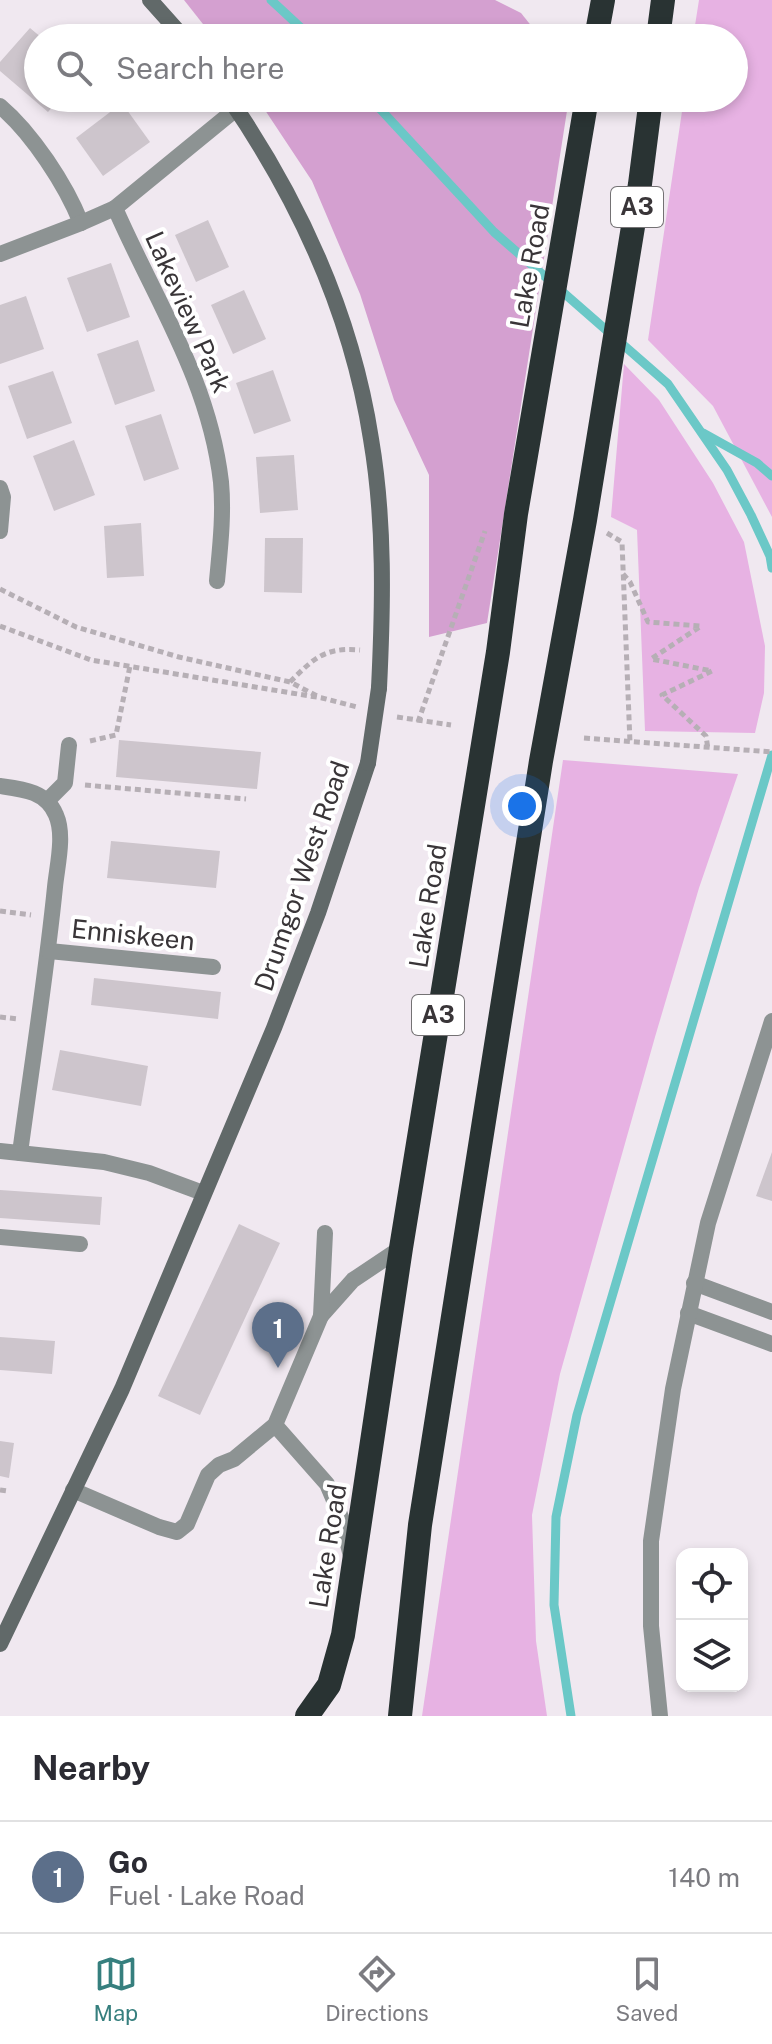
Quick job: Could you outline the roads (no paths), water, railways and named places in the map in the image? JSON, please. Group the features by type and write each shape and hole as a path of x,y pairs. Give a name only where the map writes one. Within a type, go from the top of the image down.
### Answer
{"highway":[{"path":"599,24 603,0"},
{"path":"660,24 663,0"},
{"name":"Lake Road","path":"307,1716 329,1685 343,1635 401,1248 498,652 516,514 585,112"},
{"name":"A3","path":"400,1716 420,1525 541,761 612,359 649,112"}],"street":[{"path":"150,0 171,24"},
{"path":"0,106 27,135 75,208 81,223"},
{"name":"Lakeview Park","path":"0,254 115,208 222,112"},
{"name":"Drumgor West Road","path":"0,1644 122,1389 274,1028 318,913 368,763 381,652 381,558 372,439 357,371 334,296 306,229 271,164 238,112"},
{"name":"Lakeview Park","path":"115,208 194,372 210,425 221,483 222,529 217,581"},
{"path":"0,488 3,497 0,531"},
{"path":"0,786 30,790 47,801 65,783 69,745"},
{"name":"Enniskeen","path":"20,1153 49,951 60,834 57,815 47,801"},
{"name":"Enniskeen","path":"49,951 213,967"},
{"path":"660,1716 651,1626 651,1541 673,1389 708,1223 772,1021"},
{"path":"0,1151 104,1162 149,1173 203,1193"},
{"path":"321,1316 325,1233"},
{"path":"0,1237 80,1244"},
{"path":"73,1490 177,1532 187,1524 208,1475 219,1465 234,1459 275,1425 321,1316 353,1280 401,1248"},
{"path":"694,1283 772,1312"},
{"path":"688,1313 772,1344"},
{"path":"275,1425 327,1484 341,1517 353,1566"}],"waterway":[{"path":"271,0 297,24"},
{"path":"383,112 494,232 668,384 727,470 770,556 772,568"},
{"path":"703,433 757,463 772,476"},
{"path":"571,1716 554,1605 556,1517 577,1415 772,755"}],"place":[{"name":"Go","path":"278,1368"}]}
